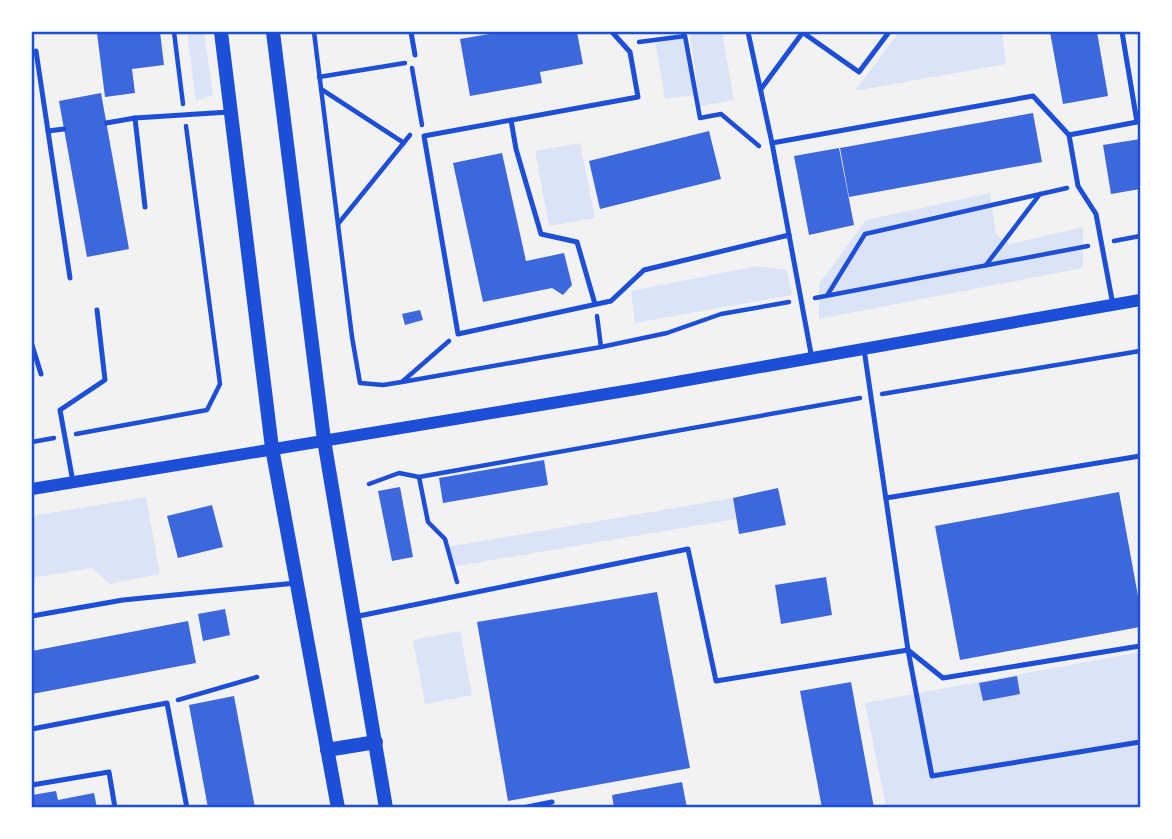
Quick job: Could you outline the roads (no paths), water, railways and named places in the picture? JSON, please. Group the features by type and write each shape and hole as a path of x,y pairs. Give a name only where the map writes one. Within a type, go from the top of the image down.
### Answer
{"main road":[{"path":"220,32 272,448 338,807"},
{"path":"274,32 324,439 386,807"},
{"path":"327,750 376,742"}],"street":[{"path":"32,489 812,359 1140,300"}],"lane":[{"path":"411,32 415,55"},
{"path":"612,32 630,52 638,97 424,136 458,334 611,301 644,270 789,234"},
{"path":"748,32 812,359"},
{"path":"761,89 803,32 859,72 889,32"},
{"path":"1069,135 1139,122 1122,32"},
{"path":"36,51 70,278"},
{"path":"772,144 1033,96 1069,135 1078,186 1096,214 1113,305"},
{"path":"106,123 135,118 229,112"},
{"path":"135,118 145,207"},
{"path":"511,120 516,149 541,234 578,242 595,304"},
{"path":"48,131 64,129"},
{"path":"73,482 60,410 105,380 97,310"},
{"path":"32,345 41,374"},
{"path":"864,349 908,650 932,776 1140,742"},
{"path":"886,498 1140,456"},
{"path":"354,617 688,549 716,681 908,650 943,678 1140,646"},
{"path":"32,616 123,600 296,583"},
{"path":"32,729 167,703 187,807"},
{"path":"32,785 109,772 115,807"},
{"path":"522,807 552,802"}]}
